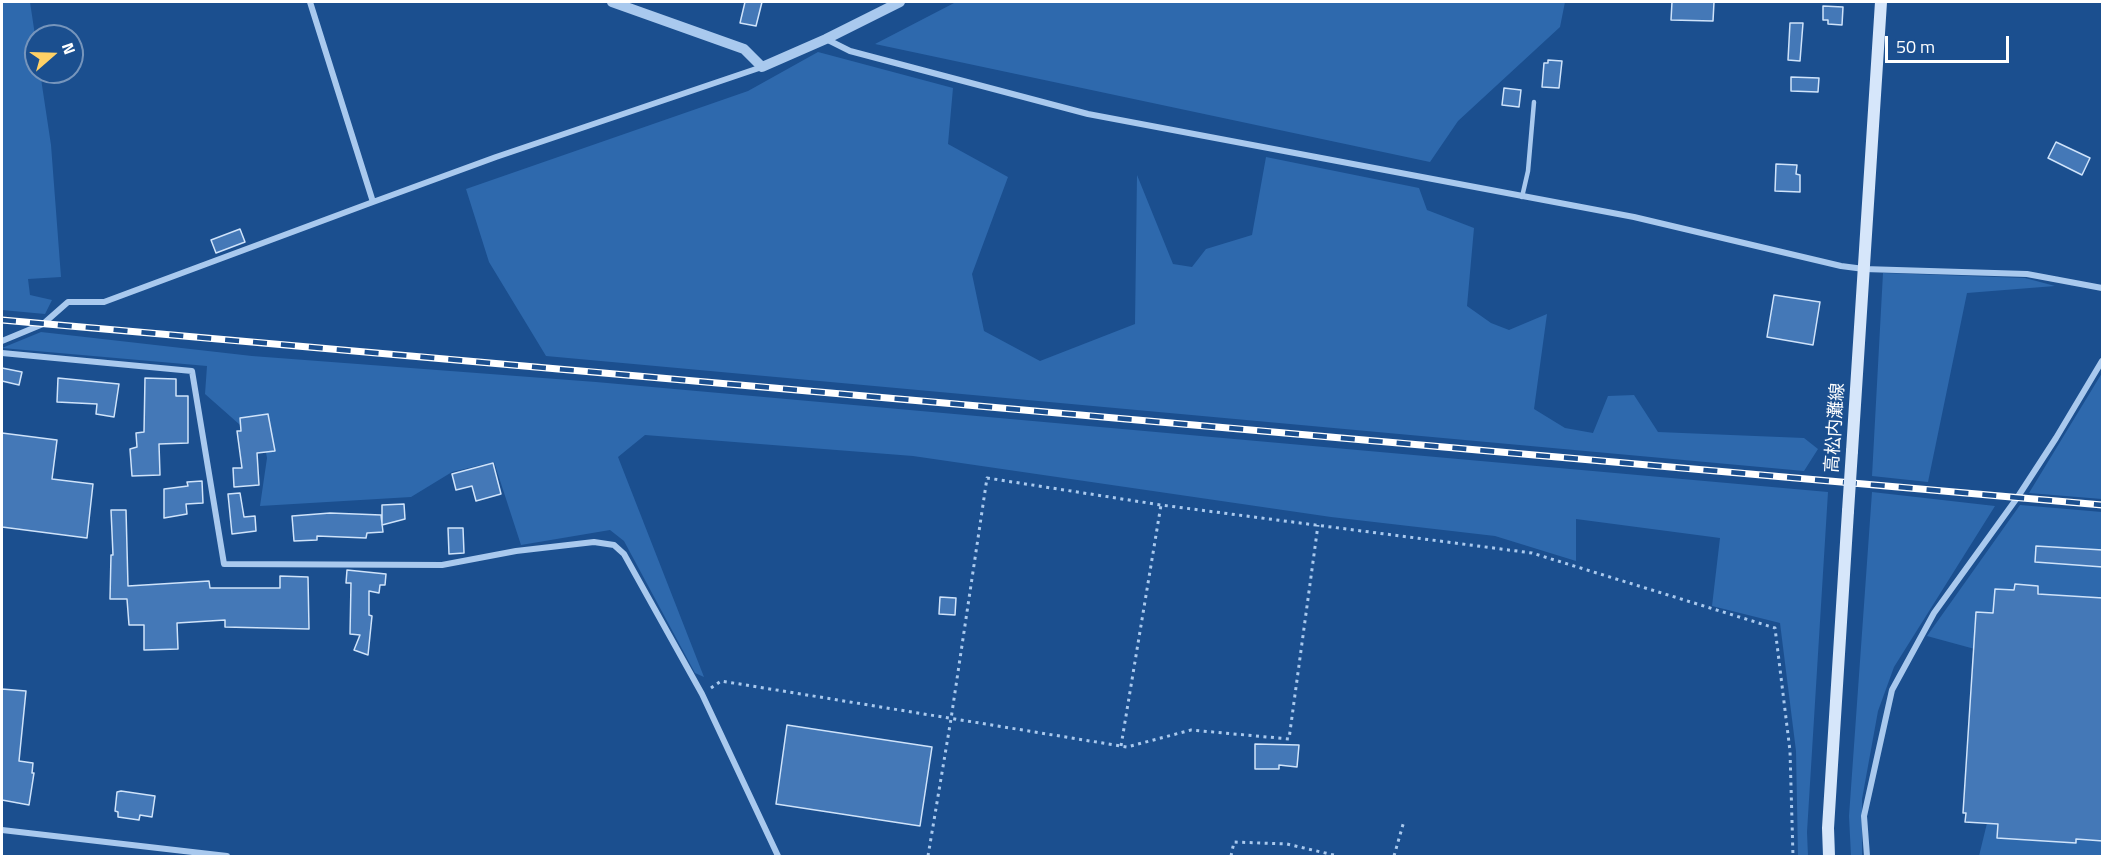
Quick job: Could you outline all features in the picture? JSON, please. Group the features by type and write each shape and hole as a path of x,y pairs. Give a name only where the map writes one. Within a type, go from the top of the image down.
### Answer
{"main road":[{"name":"高松内灘線","path":"1829,856 1828,816 1881,2"}],"street":[{"path":"310,2 373,202"},
{"path":"612,2 744,49 762,67"},
{"path":"2,341 43,324 68,302 104,302 496,157 762,67 900,2"},
{"path":"825,39 850,51 1088,114 1634,217 1841,266 1864,269 2027,274 2103,288"},
{"path":"2,353 192,371 224,564 442,565 516,551 594,542 614,545 624,554 702,694 777,856"},
{"path":"1867,856 1864,816 1892,690 1934,613 2017,498 2103,361"},
{"path":"2,830 227,856"}],"lane":[{"path":"1522,197 1528,171 1534,102"}],"path":[{"path":"928,856 987,478 1161,505 1532,553 1775,628 1790,751 1794,856"},
{"path":"1120,746 1161,505"},
{"path":"702,694 721,681 1127,747 1191,730 1289,739 1318,525"},
{"path":"1394,856 1404,821"},
{"path":"1231,856 1234,842 1287,844 1338,856"}],"shaded area":[{"path":"2,2 30,2 33,24 24,24 24,84 42,84 51,145 61,277 28,279 30,295 52,300 45,314 2,310"},
{"path":"956,2 1565,2 1560,27 1458,121 1430,162 875,44"},
{"path":"818,52 953,88 948,144 1008,177 972,274 984,331 1040,361 1135,324 1137,175 1173,264 1192,267 1206,249 1252,235 1266,157 1419,188 1427,210 1474,228 1467,306 1491,323 1509,330 1547,314 1534,409 1565,428 1593,433 1608,396 1634,395 1658,432 1804,438 1818,449 1804,471 546,356 489,262 466,189 748,91"},
{"path":"1883,273 2025,278 2055,286 1967,293 1928,482 1872,476"},
{"path":"41,332 252,356 596,382 1828,492 1807,832 1808,856 1798,856 1796,751 1780,623 1712,606 1720,538 1576,519 1576,561 1495,536 1331,517 913,456 645,435 618,457 704,677 695,673 624,541 610,530 521,545 494,462 452,472 411,497 260,506 267,458 265,447 205,394 207,366 2,348"},
{"path":"2102,373 2102,499 2029,493"},
{"path":"1872,492 1995,506 1894,667 1878,711 1862,799 1862,856 1851,856 1849,816"},
{"path":"2020,505 2102,512 2102,856 1979,856 2026,663 1927,636"}],"building":[{"path":"745,2 762,2 756,26 740,23"},
{"path":"1672,2 1714,2 1713,21 1671,20"},
{"path":"1823,6 1843,7 1842,25 1828,24 1828,20 1823,20"},
{"path":"1790,23 1803,23 1800,61 1788,60"},
{"path":"1548,60 1562,61 1559,88 1542,87 1544,63 1548,63"},
{"path":"1791,77 1819,78 1818,92 1791,91"},
{"path":"1504,88 1521,90 1519,107 1502,105"},
{"path":"2056,142 2090,158 2082,175 2048,158"},
{"path":"1776,164 1797,165 1796,174 1800,175 1800,192 1775,191"},
{"path":"240,229 245,242 216,253 211,240"},
{"path":"1774,295 1820,302 1813,345 1767,337"},
{"path":"2,368 22,372 19,385 2,381"},
{"path":"58,378 119,384 114,417 96,414 97,404 57,402"},
{"path":"145,378 176,379 176,396 188,396 188,443 159,444 160,475 132,476 130,449 137,447 136,433 144,432"},
{"path":"268,414 275,451 257,453 259,485 234,487 233,468 242,468 237,431 241,431 240,418"},
{"path":"2,433 57,440 52,479 93,484 87,538 2,527"},
{"path":"493,463 501,494 476,501 472,486 456,490 452,474"},
{"path":"202,481 203,503 186,504 187,514 164,518 164,489 188,486 187,482"},
{"path":"240,493 244,517 255,516 256,531 232,534 228,494"},
{"path":"404,504 405,519 382,525 382,505"},
{"path":"111,510 126,510 128,586 209,581 210,588 280,588 280,576 308,577 309,629 225,627 225,620 177,623 178,649 144,650 144,625 129,625 127,599 110,599 111,555 113,555"},
{"path":"330,513 381,515 383,532 367,533 366,538 317,536 317,540 294,541 292,516"},
{"path":"448,528 463,528 464,553 449,554"},
{"path":"2036,546 2103,550 2103,567 2035,562"},
{"path":"347,570 386,574 385,585 380,585 379,593 369,591 369,615 372,616 368,655 354,650 360,635 350,634 351,583 346,583"},
{"path":"2015,584 2038,586 2038,594 2103,598 2103,841 2076,839 2076,843 1997,838 1998,824 1965,822 1966,813 1963,813 1976,612 1993,613 1995,589 2014,590"},
{"path":"940,597 956,598 955,615 939,614"},
{"path":"2,689 26,691 19,761 33,763 32,773 34,773 29,805 2,800"},
{"path":"787,725 932,747 920,826 776,804"},
{"path":"1255,744 1299,745 1297,767 1279,765 1279,769 1255,769"},
{"path":"117,792 155,796 152,817 140,815 139,820 118,817 118,812 115,811"}],"railway":[{"path":"2,320 2102,505"}]}
